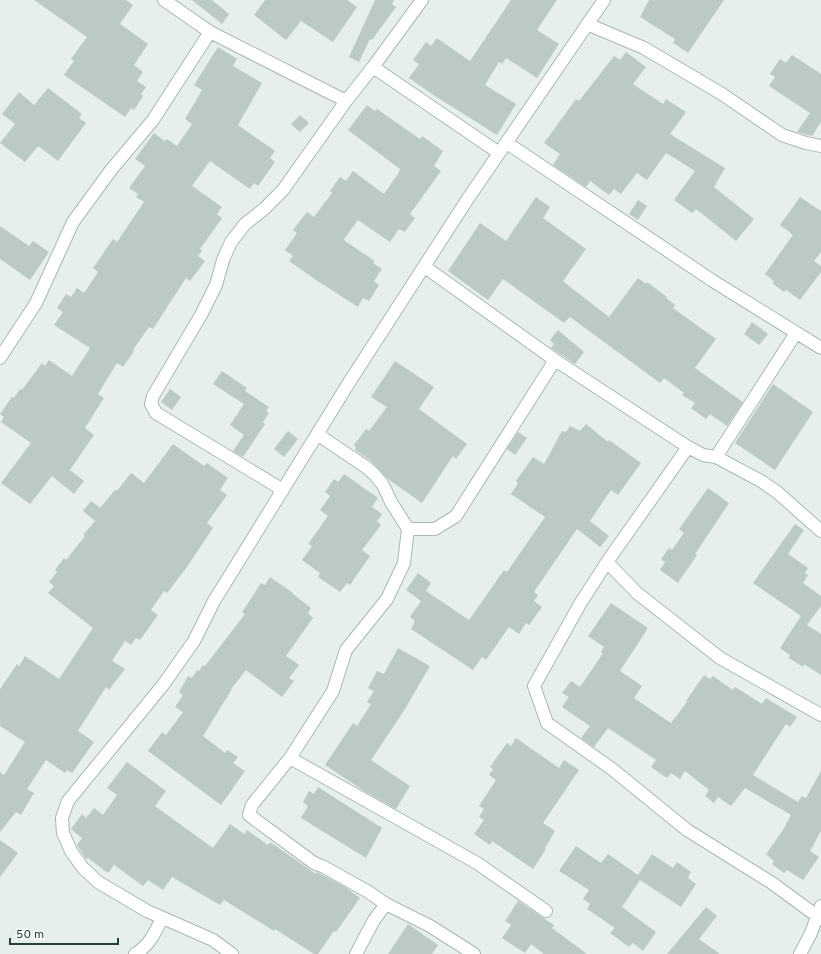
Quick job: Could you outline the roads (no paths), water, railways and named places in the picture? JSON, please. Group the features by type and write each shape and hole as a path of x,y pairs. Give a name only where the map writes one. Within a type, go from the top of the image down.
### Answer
{"street":[{"path":"164,0 210,32 346,101"},
{"path":"283,490 156,413 151,404 153,396 201,315 216,285 223,260 231,242 245,224 264,209 283,190 346,101 422,0"},
{"path":"232,954 213,940 162,918 135,904 93,878 83,868 71,851 63,833 62,818 68,801 163,685 194,641 214,602 350,381 499,153 604,0"},
{"path":"587,24 644,48 722,94 782,136 821,146"},
{"path":"0,358 36,303 74,222 111,170 153,120 210,32"},
{"path":"373,67 499,153"},
{"path":"507,143 713,281 821,348"},
{"path":"425,267 555,360 688,447 702,454 716,457 761,481 821,531"},
{"path":"716,457 796,333"},
{"path":"408,529 435,529 456,516 555,360"},
{"path":"317,434 375,475 383,485 391,502 408,529 404,563 390,594 346,650 334,691 290,758 252,805 249,815 314,863 368,891 386,904 430,926 474,954"},
{"path":"688,447 607,562 580,604 534,686 547,723 612,769 687,830 820,913 800,954"},
{"path":"607,562 637,593 720,658 821,716"},
{"path":"290,758 477,863 546,911"},
{"path":"356,954 374,920 386,904"},
{"path":"135,954 154,937 162,918"}]}
